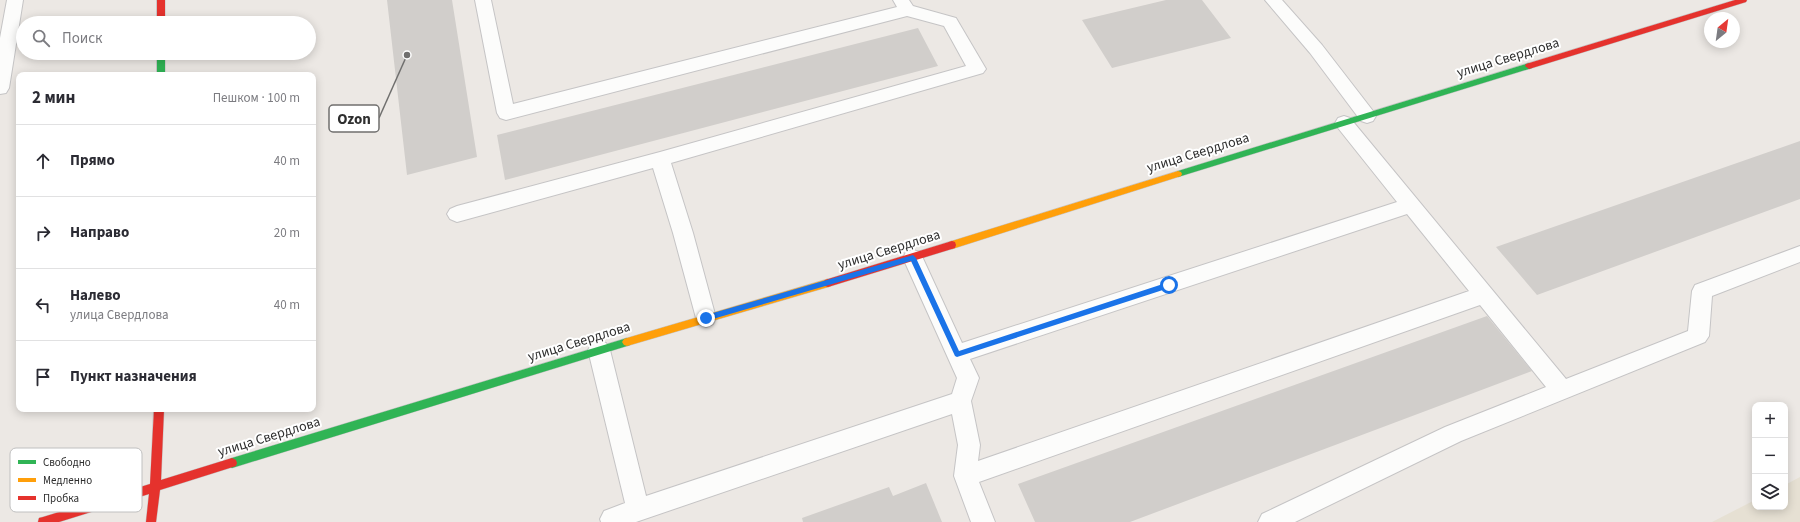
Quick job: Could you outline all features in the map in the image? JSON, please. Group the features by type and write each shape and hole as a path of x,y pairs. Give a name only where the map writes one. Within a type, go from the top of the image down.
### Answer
{"main road":[{"path":"161,0 161,16"},
{"name":"улица Свердлова","path":"142,490 599,350 913,258 1108,195 1742,0"},
{"path":"161,60 161,72"},
{"path":"151,522 155,486 159,412"},
{"name":"улица Свердлова","path":"43,522 74,512"}],"lane":[{"path":"0,88 15,0"},
{"path":"457,214 660,159 976,69 950,22 904,5 506,113 483,0"},
{"path":"1273,0 1316,49 1368,116"},
{"path":"1344,123 1562,391"},
{"path":"660,159 683,233 706,318"},
{"path":"957,354 1412,205"},
{"path":"1270,522 1453,434 1698,336 1702,292 1800,254"},
{"path":"913,258 968,378 960,401 969,444 965,476 983,522"},
{"path":"965,476 1484,295"},
{"path":"599,350 638,510"},
{"path":"612,522 612,519 960,401"}],"shaded area":[{"path":"1800,477 1800,522 1712,522 1752,502 1752,510 1788,510 1788,483"}],"building":[{"path":"387,0 452,0 477,157 407,175"},
{"path":"1166,0 1202,0 1231,38 1112,68 1082,20"},
{"path":"918,28 938,66 505,180 497,135"},
{"path":"1800,141 1800,199 1537,295 1496,247"},
{"path":"1487,316 1532,371 1130,522 1035,522 1018,484"},
{"path":"926,483 942,522 803,522 802,518 889,487 893,496"}],"traffic: fast":[{"path":"161,60 161,72"},
{"path":"1178,174 1529,66"},
{"path":"232,463 627,342"}],"traffic: slow":[{"path":"952,245 1178,174"},
{"path":"627,342 828,283"}],"traffic: jam":[{"path":"161,0 161,16"},
{"path":"1529,66 1743,0"},
{"path":"828,283 952,245"},
{"path":"151,522 155,487 159,412"},
{"path":"142,491 232,463"},
{"path":"43,522 75,512"}],"place":[{"name":"Ozon","path":"407,55"}],"route":[{"path":"706,318 913,258 957,354 1169,285"}]}
